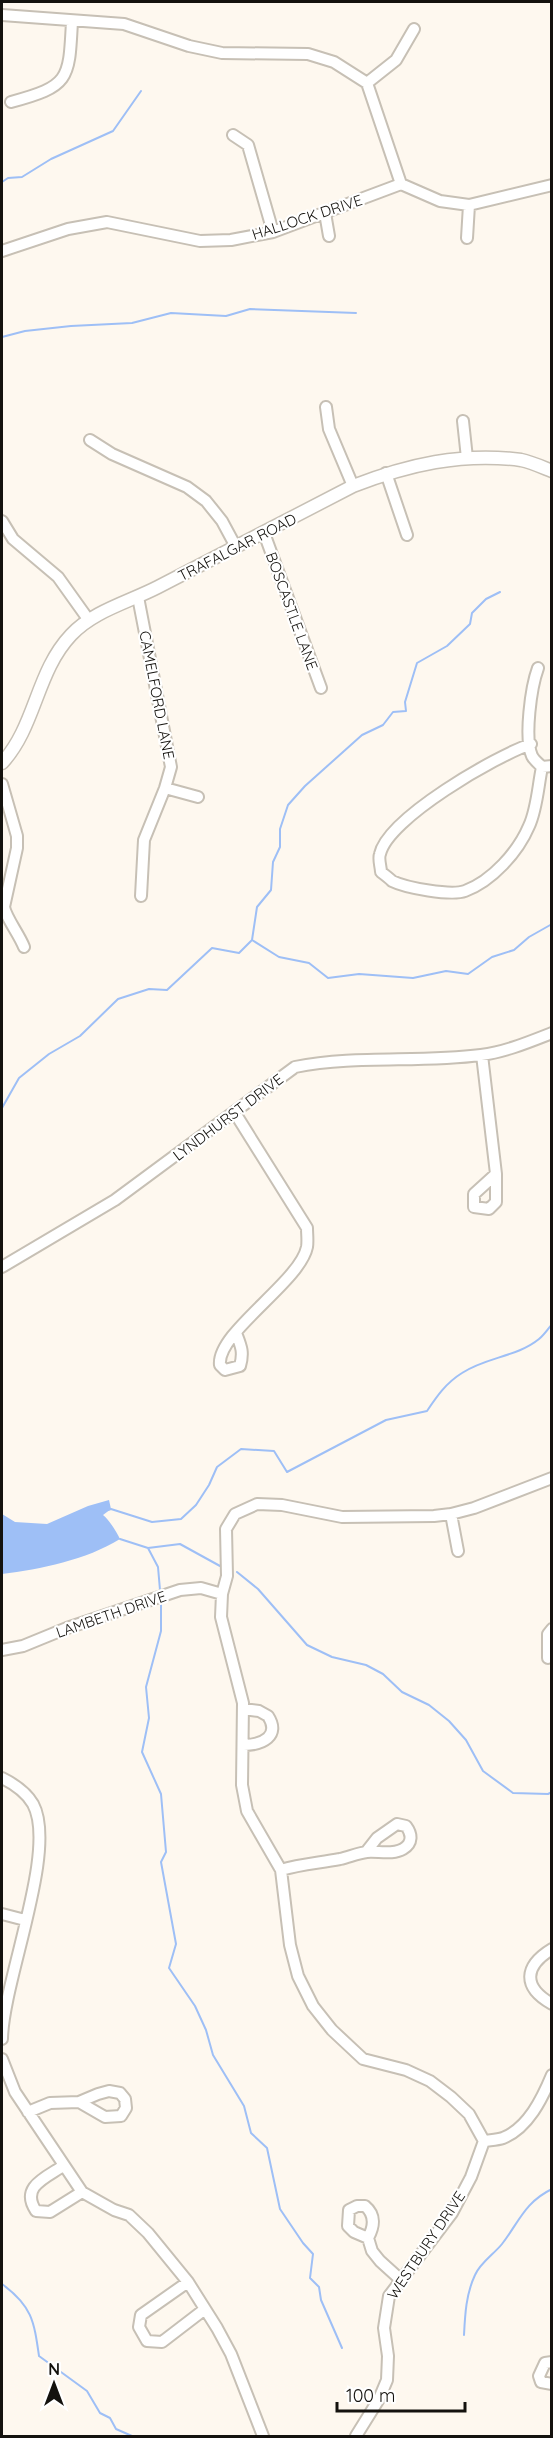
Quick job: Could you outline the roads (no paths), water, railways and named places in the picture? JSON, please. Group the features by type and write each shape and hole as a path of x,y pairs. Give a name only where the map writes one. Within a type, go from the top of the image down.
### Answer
{"street":[{"path":"2,15 124,24 189,46 222,53 308,54 334,62 367,83 401,184 440,201 470,205 552,185"},
{"path":"11,102 38,94 60,83 70,65 72,21"},
{"path":"367,83 396,60 414,29"},
{"path":"233,135 248,145 273,232"},
{"name":"HALLOCK DRIVE","path":"2,251 68,229 107,222 200,241 231,240 273,232 401,184"},
{"path":"467,238 470,205"},
{"path":"325,213 329,236"},
{"path":"326,408 330,429 353,486"},
{"path":"463,421 467,458"},
{"path":"90,440 112,454 187,487 206,501 222,522 236,547"},
{"name":"TRAFALGAR ROAD","path":"2,763 22,735 57,651 88,619 138,597 353,486 386,473 423,463 467,458 523,460 552,471"},
{"path":"386,473 406,535"},
{"path":"2,522 13,539 58,577 88,619"},
{"name":"BOSCASTLE LANE","path":"264,533 321,688"},
{"name":"CAMELFORD LANE","path":"138,597 171,766 165,788 144,840 141,896"},
{"path":"531,744 518,748 468,774 408,818 388,837 379,855 381,872 393,881 404,885 437,891 463,892 483,882 517,846 530,825 547,767 532,756 530,712 532,684 538,668"},
{"path":"2,784 17,836 17,848 4,908 5,915 16,929 24,947"},
{"path":"165,788 198,797"},
{"name":"LYNDHURST DRIVE","path":"2,1268 115,1200 235,1113 279,1077 296,1067 321,1062 429,1060 482,1055 502,1051 552,1033"},
{"path":"482,1055 496,1174"},
{"path":"235,1113 307,1228 307,1248 296,1267 236,1333"},
{"path":"552,1478 451,1514 342,1518 282,1505 257,1504 236,1514 226,1529 227,1576 222,1594 221,1617 243,1709 242,1785 247,1811 280,1870 290,1945 298,1976 314,2006 332,2030 363,2059 406,2070 430,2081 451,2097 469,2114 484,2141 502,2138 521,2126 542,2100 552,2075"},
{"path":"451,1514 458,1551"},
{"name":"LAMBETH DRIVE","path":"2,1650 23,1646 67,1628 180,1590 201,1588 222,1594"},
{"path":"548,1658 548,1634 552,1629"},
{"path":"243,1709 259,1711 268,1716 273,1728 272,1734 263,1743 244,1745"},
{"path":"2,1778 16,1785 33,1804 40,1829 38,1859 4,2007 2,2039"},
{"path":"280,1870 302,1863 341,1859 366,1852"},
{"path":"2,1914 25,1920"},
{"path":"552,1948 537,1958 530,1971 531,1986 542,1999 552,2004"},
{"path":"2,2060 15,2092 81,2192 114,2210 129,2215 148,2233 188,2282 231,2354 263,2436"},
{"path":"28,2112 50,2103 79,2102"},
{"name":"WESTBURY DRIVE","path":"356,2436 379,2399 387,2380 388,2356 384,2328 389,2296 452,2213 471,2177 484,2141"},
{"path":"63,2166 35,2185 31,2191 30,2199 36,2211 50,2212 81,2192"},
{"path":"368,2238 372,2251 401,2280"},
{"path":"188,2282 141,2315 139,2327 147,2341 162,2342 205,2309"},
{"path":"552,2362 545,2363 539,2376 541,2382 552,2384"}],"water":[{"path":"109,1500 111,1509 103,1515 113,1526 120,1539 78,1558 2,1574 2,1514 15,1522 47,1524 88,1506"}],"waterway":[{"path":"2,182 8,178 22,177 51,159 113,131 141,91"},
{"path":"2,337 25,331 71,326 132,323 171,313 226,316 250,309 356,313"},
{"path":"2,1108 19,1078 49,1054 80,1036 118,999 149,989 167,990 212,948 239,953 252,940 257,907 271,890 273,862 280,847 280,829 288,805 305,786 362,735 383,725 393,712 406,711 405,702 417,663 447,646 470,624 472,613 486,599 500,592"},
{"path":"252,940 279,957 309,963 328,978 359,974 413,978 446,971 468,974 492,957 514,950 529,937 552,924"},
{"path":"108,1510 152,1522 181,1519 196,1505 217,1467 241,1449 274,1451 287,1472 386,1420 427,1411 442,1390 456,1377 481,1363 521,1350 541,1337 552,1324"},
{"path":"120,1539 148,1548 180,1544 220,1566"},
{"path":"148,1548 158,1567 160,1590"},
{"path":"237,1572 258,1589 307,1645 332,1657 366,1665 383,1674 402,1692 429,1705 449,1721 466,1740 483,1771 513,1793 548,1794 552,1792"},
{"path":"161,1604 161,1631 146,1687 149,1718 142,1752 161,1794 166,1852 161,1862 176,1944 169,1968 195,2006 206,2030 213,2055 244,2106 251,2133 267,2148 280,2209 313,2254 310,2278 319,2287 321,2300 342,2348"},
{"path":"464,2335 468,2297 477,2271 502,2244 529,2206 552,2189"},
{"path":"2,2284 26,2307 33,2324 39,2356 87,2391 100,2413 110,2418 116,2429 132,2436"}]}
